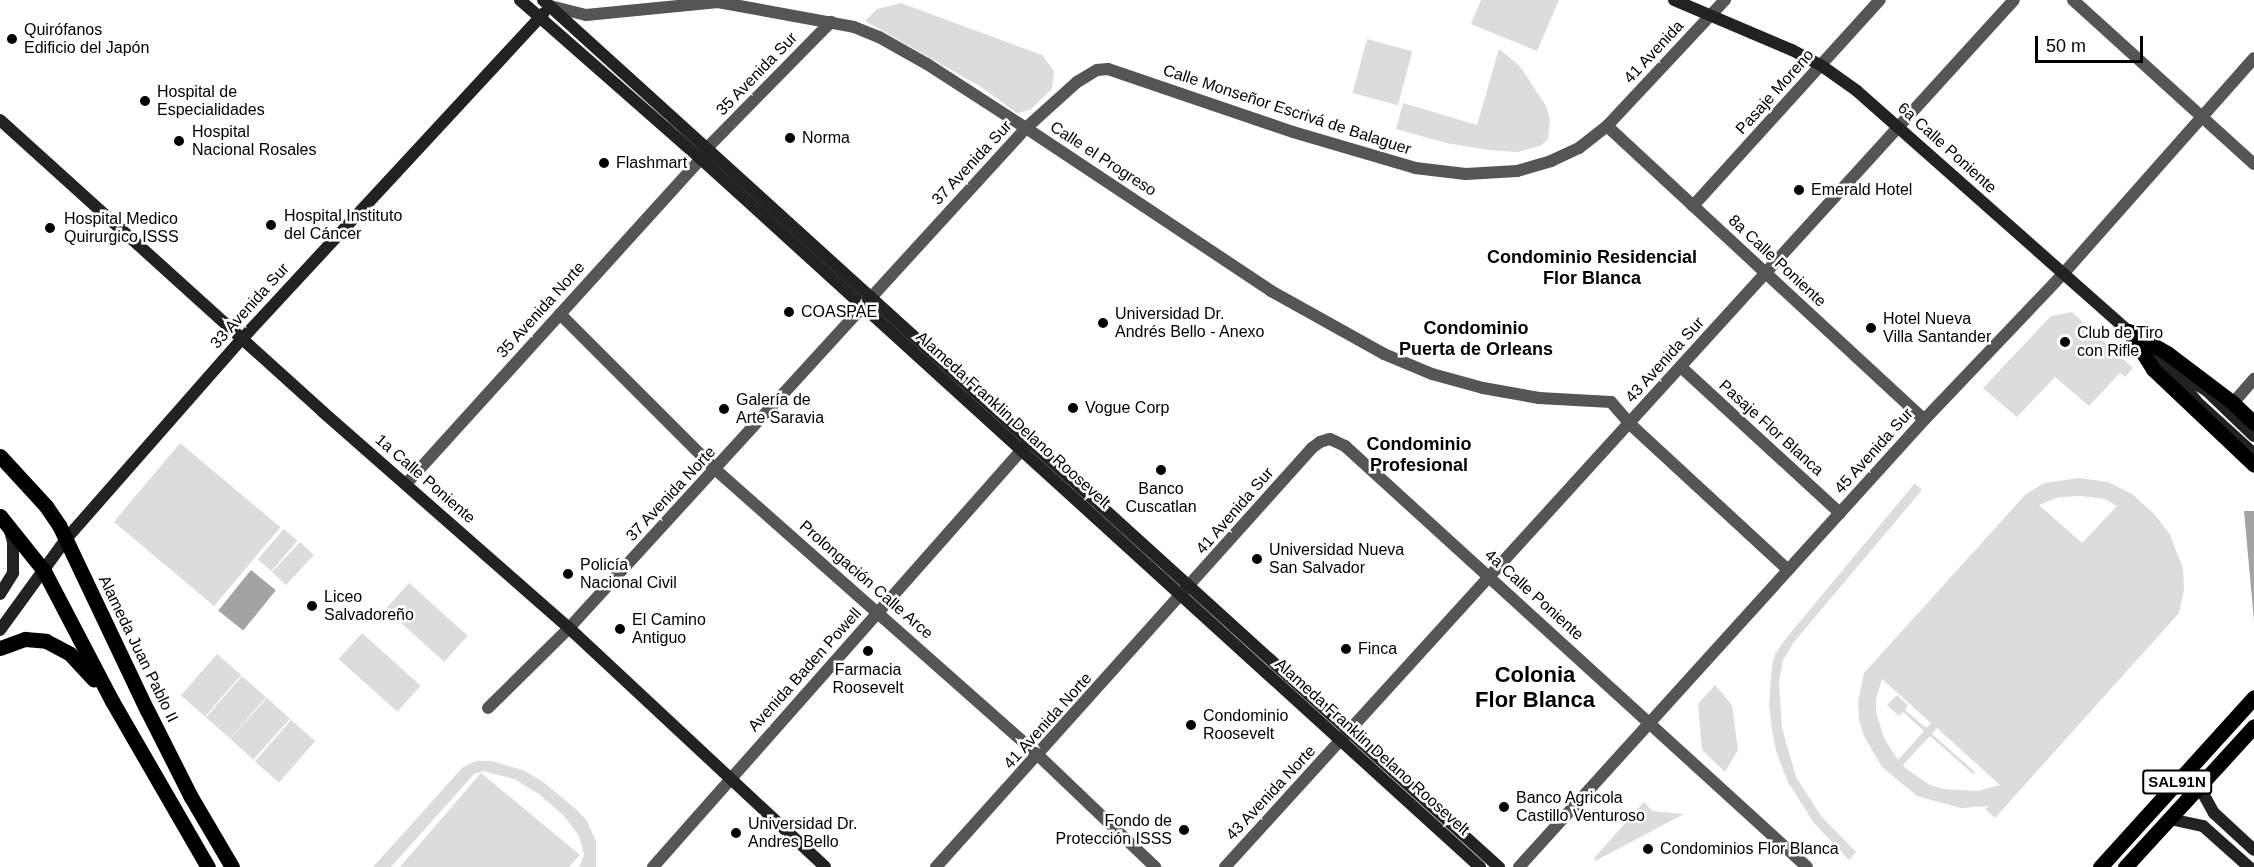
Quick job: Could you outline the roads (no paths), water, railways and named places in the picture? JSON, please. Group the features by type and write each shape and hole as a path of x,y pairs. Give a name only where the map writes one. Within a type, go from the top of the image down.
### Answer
{"main road":[{"path":"2129,331 2167,353 2234,403 2254,423"},
{"path":"2129,331 2153,369 2254,465"},
{"name":"Alameda Juan Pablo II","path":"0,456 46,506 66,539 152,720 191,797 232,867"},
{"path":"0,469 32,499 66,539"},
{"path":"0,505 32,541 33,555"},
{"path":"4,520 44,571 112,701 208,867"},
{"path":"0,648 26,639 46,641 59,646 80,663 112,701"},
{"name":"SAL91N","path":"2100,867 2254,697"},
{"name":"SAL91N","path":"2125,867 2200,788 2254,726"}],"street":[{"name":"Alameda Franklin Delano Roosevelt","path":"520,0 704,154"},
{"name":"6a Calle Poniente","path":"1674,0 1822,66 1900,128 2129,331 2168,366 2198,403 2254,453"},
{"name":"41 Avenida","path":"1529,167 1579,148 1607,126 1725,0"},
{"name":"Pasaje Moreno","path":"1694,206 1880,0"},
{"name":"43 Avenida Sur","path":"1345,736 2014,0"},
{"path":"2073,0 2254,164"},
{"name":"Calle el Progreso","path":"547,3 586,15 718,2 854,27 879,37 927,64 1271,291 1384,354 1432,374 1483,388 1539,398 1611,402 1630,424"},
{"name":"Alameda Franklin Delano Roosevelt","path":"547,3 704,154 1345,736 1480,867"},
{"path":"540,18 547,3"},
{"name":"33 Avenida Sur","path":"0,630 66,539 242,339 540,18"},
{"name":"35 Avenida Sur","path":"704,154 831,22"},
{"name":"45 Avenida Sur","path":"1519,867 1924,420 2063,274 2200,116 2254,58"},
{"name":"37 Avenida Sur","path":"867,301 1026,128 1077,82 1097,70 1108,69"},
{"name":"Calle Monseñor Escrivá de Balaguer","path":"1108,69 1293,132 1414,168 1466,174 1517,171 1529,167"},
{"name":"1a Calle Poniente","path":"0,120 242,339 569,628 732,777 825,867"},
{"name":"8a Calle Poniente","path":"1607,126 1924,420"},
{"name":"35 Avenida Norte","path":"406,484 704,154"},
{"name":"37 Avenida Norte","path":"488,708 569,628 716,470 867,301"},
{"name":"Prolongación Calle Arce","path":"560,314 716,470 1039,756 1155,867"},
{"name":"6a Calle Poniente","path":"2168,366 2207,391 2254,436"},
{"name":"Pasaje Flor Blanca","path":"1681,367 1840,513"},
{"path":"2234,403 2254,379"},
{"path":"1630,424 1788,570"},
{"name":"4a Calle Poniente","path":"1312,448 1324,439 1339,441 1808,867"},
{"name":"Avenida Baden Powell","path":"653,867 1026,445"},
{"name":"41 Avenida Sur","path":"1186,591 1312,448"},
{"path":"0,594 14,573 14,542 4,520"},
{"name":"41 Avenida Norte","path":"936,867 1039,756 1186,591"},
{"name":"Alameda Franklin Delano Roosevelt","path":"1345,736 1499,867"},
{"name":"43 Avenida Norte","path":"1225,867 1345,736"},
{"path":"2200,788 2214,813 2254,850"},
{"path":"2170,819 2203,826 2249,867"}],"place":[{"name":"Quirófanos Edificio del Japón","path":"12,39"},
{"name":"Hospital de Especialidades","path":"145,101"},
{"name":"Norma","path":"790,138"},
{"name":"Hospital Nacional Rosales","path":"179,141"},
{"name":"Flashmart","path":"604,163"},
{"name":"Emerald Hotel","path":"1799,190"},
{"name":"Hospital Instituto del Cáncer","path":"271,225"},
{"name":"Hospital Medico Quirurgico ISSS","path":"50,228"},
{"name":"COASPAE","path":"789,312"},
{"name":"Universidad Dr. Andrés Bello - Anexo","path":"1103,323"},
{"name":"Hotel Nueva Villa Santander","path":"1871,328"},
{"name":"Club de Tiro con Rifle","path":"2065,342"},
{"name":"Vogue Corp","path":"1073,408"},
{"name":"Galería de Arte Saravia","path":"724,409"},
{"name":"Banco Cuscatlan","path":"1161,470"},
{"name":"Universidad Nueva San Salvador","path":"1257,559"},
{"name":"Policía Nacional Civil","path":"568,574"},
{"name":"Liceo Salvadoreño","path":"312,606"},
{"name":"El Camino Antiguo","path":"620,629"},
{"name":"Finca","path":"1346,649"},
{"name":"Farmacia Roosevelt","path":"868,651"},
{"name":"Condominio Roosevelt","path":"1191,725"},
{"name":"Banco Agricola Castillo Venturoso","path":"1504,807"},
{"name":"Fondo de Protección ISSS","path":"1184,830"},
{"name":"Universidad Dr. Andres Bello","path":"736,833"},
{"name":"Condominios Flor Blanca","path":"1648,849"}],"district":[{"name":"Condominio Residencial Flor Blanca","path":"1592,268"},
{"name":"Condominio Puerta de Orleans","path":"1476,339"},
{"name":"Condominio Profesional","path":"1419,455"},
{"name":"Colonia Flor Blanca","path":"1535,686"}]}
